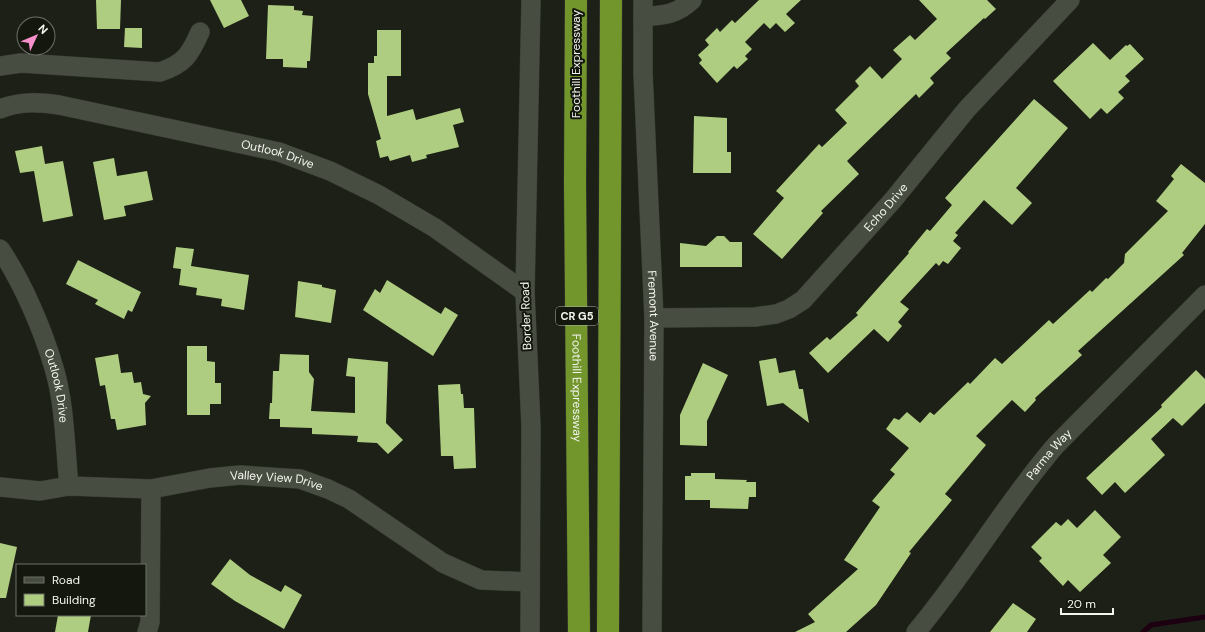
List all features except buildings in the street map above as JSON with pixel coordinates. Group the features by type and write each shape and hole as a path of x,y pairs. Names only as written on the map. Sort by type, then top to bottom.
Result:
{"highway":[{"name":"Foothill Expressway","path":"576,0 579,632"},
{"name":"CR G5","path":"608,632 611,0"}],"street":[{"name":"Border Road","path":"530,632 531,427 524,292 531,0"},
{"path":"643,8 670,15 683,9 692,0"},
{"name":"Echo Drive","path":"654,318 755,317 776,314 789,309 803,300 893,200 967,109 1070,0"},
{"name":"Fremont Avenue","path":"643,8 643,81 654,318 652,632"},
{"path":"0,66 21,63 160,72 176,67 192,51 200,32"},
{"name":"Outlook Drive","path":"0,109 9,105 26,102 59,105 279,152 330,171 379,195 435,228 524,292"},
{"name":"Outlook Drive","path":"0,248 13,268 40,330 54,368 62,410 69,486"},
{"name":"Parma Way","path":"916,632 936,609 1043,460 1205,295"},
{"name":"Valley View Drive","path":"0,487 40,491 69,486 151,489 210,478 240,475 300,479 350,499 443,563 481,580 530,582"},
{"path":"147,632 150,622 151,489"}],"waterway":[{"path":"1143,632 1151,625 1205,617"}]}
